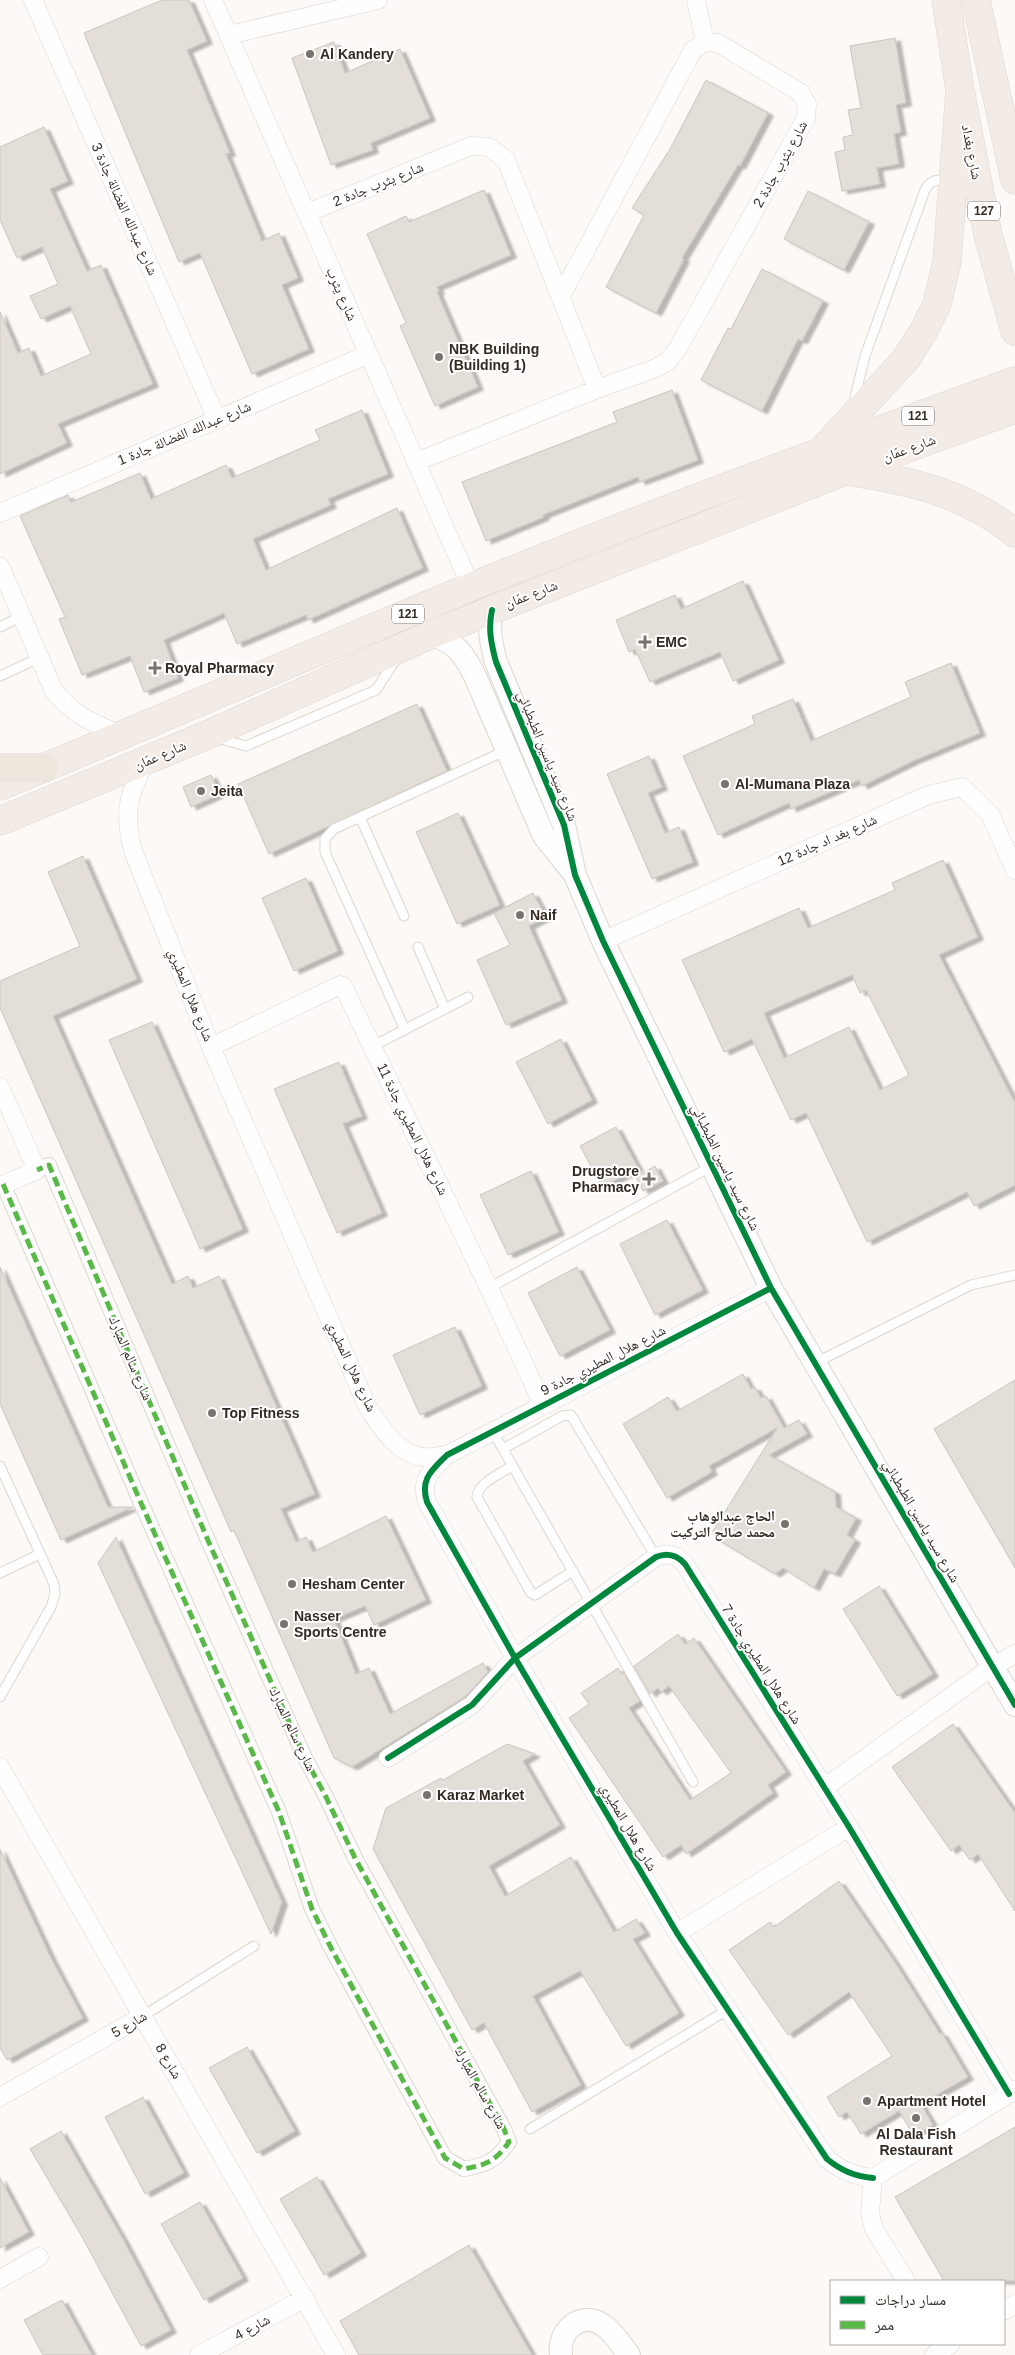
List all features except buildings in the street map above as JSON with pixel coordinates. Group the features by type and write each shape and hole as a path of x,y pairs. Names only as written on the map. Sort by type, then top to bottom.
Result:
{"highway":[{"path":"0,768 44,768"}],"main road":[{"name":"شارع بغداد","path":"946,0 960,90 988,235 1015,331"},
{"path":"976,0 1009,136 1015,180"},
{"path":"820,451 906,359 923,332 937,304 948,261 960,90"},
{"name":"شارع عمّان","path":"0,786 123,736 471,587 820,451 1015,381"},
{"name":"شارع عمّان","path":"0,821 207,736 432,634 845,471 1015,409"},
{"path":"845,471 903,480 952,495 977,507 1015,534"},
{"path":"0,842 44,803"}],"street":[{"name":"شارع عبدالله الفضالة جادة 3","path":"33,0 217,419"},
{"name":"شارع يثرب","path":"213,0 471,587"},
{"path":"229,35 378,0"},
{"path":"561,296 693,50 705,42 696,0"},
{"name":"شارع يثرب جادة 2","path":"416,462 597,389 656,368 668,361 678,348 806,118 807,104 801,93 718,42 705,42"},
{"name":"شارع يثرب جادة 2","path":"307,213 471,146 490,147 506,160 597,389"},
{"name":"شارع عبدالله الفضالة جادة 1","path":"0,512 369,354"},
{"path":"1,573 22,616 54,691 68,708 87,720 123,736"},
{"name":"شارع سيد ياسين الطبطبائي","path":"492,610 488,625 490,642 496,662 564,825 575,875 603,941 771,1288 1015,1705"},
{"name":"شارع سيد ياسين الطبطبائي","path":"432,634 449,641 462,652 544,836 575,875"},
{"name":"شارع هلال المطيري","path":"145,761 131,793 127,809 127,826 133,851 212,1046 368,1408 390,1440 404,1450 422,1457 446,1455"},
{"name":"شارع بغد اد جادة 12","path":"603,941 928,795 962,787 990,814 1015,870"},
{"name":"شارع هلال المطيري جادة 11","path":"212,1046 340,984 344,987 489,1288 542,1405"},
{"path":"0,1087 36,1170 1,1183"},
{"name":"شارع سالم المبارك","path":"1,1183 279,1812 303,1888 330,1946 446,2158 464,2169 486,2165 501,2154 509,2142 506,2135 355,1858 305,1758 210,1545 49,1165 36,1170"},
{"name":"شارع هلال المطيري جادة 9","path":"446,1455 771,1288"},
{"name":"شارع هلال المطيري","path":"446,1455 430,1472 424,1484 427,1502 515,1658 677,1933 827,2159 840,2170 855,2176 873,2178"},
{"name":"شارع هلال المطيري جادة 7","path":"656,1557 672,1555 682,1560 685,1564 1012,2092"},
{"path":"388,1758 472,1705 515,1658 656,1557"},
{"path":"824,1788 992,1667 1015,1654"},
{"name":"شارع 8","path":"0,1767 336,2355"},
{"path":"677,1933 849,1827"},
{"name":"شارع 5","path":"0,2097 143,2016"},
{"path":"905,2280 874,2229 870,2212 873,2178 1012,2092"},
{"path":"0,2279 38,2257"},
{"name":"شارع 4","path":"199,2355 305,2298"},
{"path":"561,2355 561,2342 565,2331 574,2323 586,2320 598,2322 605,2326 629,2355"}],"lane":[{"path":"850,420 862,364 925,190 934,180 953,181"},
{"path":"0,627 22,616"},
{"path":"0,676 39,658"},
{"path":"405,1030 323,845 328,833 507,750"},
{"path":"360,818 404,916"},
{"path":"418,947 445,1009"},
{"path":"374,1046 468,997"},
{"path":"489,1288 712,1166"},
{"path":"815,1363 971,1285 1015,1275"},
{"path":"503,1449 562,1416 571,1414 656,1557"},
{"path":"492,1430 693,1782"},
{"path":"0,1466 54,1584 55,1594 51,1607 0,1697"},
{"path":"512,1466 481,1486 477,1497 531,1594 535,1595 573,1571"},
{"path":"0,1573 40,1554"},
{"name":"شارع 5","path":"143,2016 254,1946"},
{"path":"530,2129 729,2009"}],"marked path":[{"path":"3,1184 141,1503 279,1812 312,1909 330,1946 445,2158 464,2169 484,2164 500,2154 509,2142 504,2129 355,1858 305,1758 210,1545 49,1165 37,1170"}],"cycle path":[{"path":"492,610 490,623 496,662 564,825 575,875 603,941 771,1288 1015,1705"},
{"path":"771,1288 447,1455 428,1476 425,1494 427,1502 515,1658 677,1933 827,2159 848,2172 873,2178"},
{"path":"388,1758 472,1705 515,1658 656,1557 668,1555 679,1558 685,1564 849,1827 1009,2094"}],"place":[{"name":"Al Kandery","path":"310,54"},
{"name":"NBK Building (Building 1)","path":"439,357"},
{"name":"EMC","path":"645,642"},
{"name":"Royal Pharmacy","path":"155,668"},
{"name":"Al-Mumana Plaza","path":"725,784"},
{"name":"Jeita","path":"201,791"},
{"name":"Naif","path":"520,915"},
{"name":"Drugstore Pharmacy","path":"649,1179"},
{"name":"Top Fitness","path":"212,1413"},
{"name":"الحاج عبدالوهاب محمد صالح التركيت","path":"785,1524"},
{"name":"Hesham Center","path":"292,1584"},
{"name":"Nasser Sports Centre","path":"284,1624"},
{"name":"Karaz Market","path":"427,1795"},
{"name":"Apartment Hotel","path":"867,2101"},
{"name":"Al Dala Fish Restaurant","path":"916,2118"}]}
